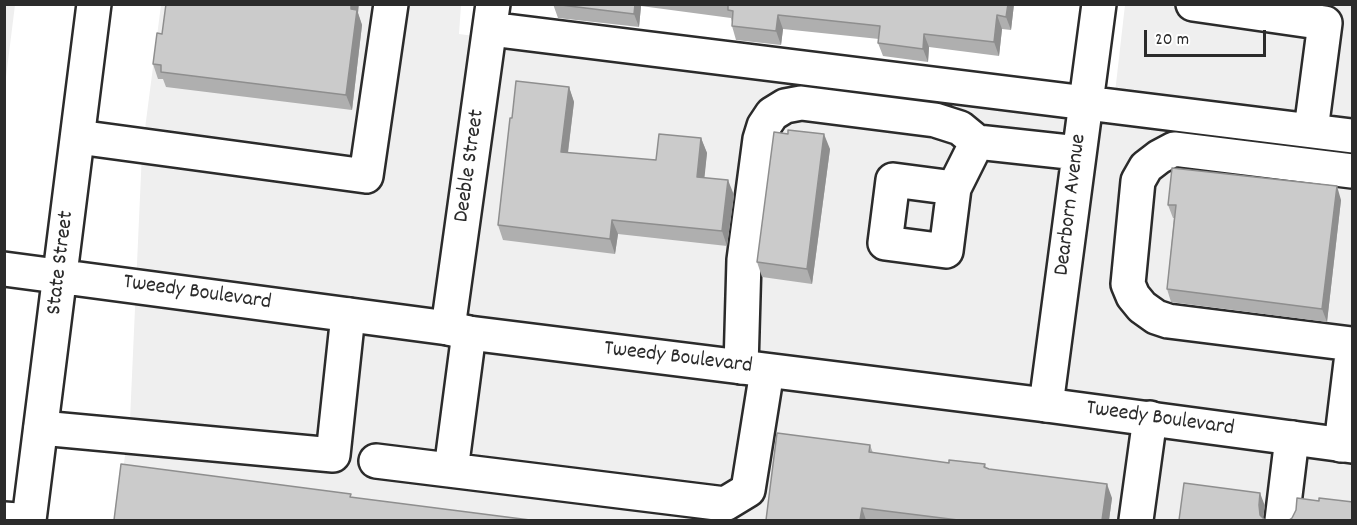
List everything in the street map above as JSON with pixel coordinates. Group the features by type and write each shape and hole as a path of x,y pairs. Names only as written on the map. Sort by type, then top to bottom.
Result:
{"main road":[{"name":"State Street","path":"28,520 94,4"},
{"path":"78,137 366,176 391,4"},
{"name":"Dearborn Avenue","path":"1047,405 1099,4"},
{"path":"1193,4 1325,23 1311,130"},
{"path":"491,17 1085,104 1353,136"},
{"name":"Deeble Street","path":"451,470 459,331 491,17"},
{"path":"376,461 725,504 748,490 754,369 746,249 760,139 764,126 772,114 785,106 801,103 935,120 960,128 977,142 1078,153"},
{"path":"954,188 977,142"},
{"path":"1353,171 1174,148 1146,167 1138,181 1128,284 1133,296 1142,307 1156,317 1168,321 1353,344"},
{"name":"Tweedy Boulevard","path":"4,269 459,331 1347,445"},
{"path":"41,428 333,455 348,315"},
{"path":"1347,445 1353,354"},
{"path":"1136,520 1150,418"},
{"path":"1282,520 1292,438"},
{"path":"4,519 18,520"}],"shaded area":[{"path":"4,5 15,5 5,85"},
{"path":"161,5 461,5 459,34 1112,119 1125,5 1352,5 1352,520 116,520 130,420 142,152"}],"building":[{"path":"166,4 351,4 351,9 357,10 346,95 161,72 161,65 153,64 157,33 162,34"},
{"path":"553,4 635,4 634,14"},
{"path":"722,4 1008,4 1006,17 997,15 994,42 924,34 923,49 878,43 880,26 778,15 776,31 732,26 733,11 728,10 728,5"},
{"path":"516,81 569,87 561,152 656,160 659,134 701,138 697,177 728,180 722,231 612,220 610,239 498,225"},
{"path":"788,130 824,134 807,269 757,262 774,132 788,134"},
{"path":"1172,168 1337,186 1322,309 1167,289 1176,205 1168,205"},
{"path":"777,433 870,445 869,452 949,463 949,460 985,464 984,467 989,469 1107,484 1102,520 958,520 862,508 860,520 766,520"},
{"path":"121,464 351,494 350,497 530,520 114,520"},
{"path":"1184,483 1260,493 1260,515 1265,520 1179,520"},
{"path":"1297,498 1353,502 1353,520 1289,520 1296,510"}]}
